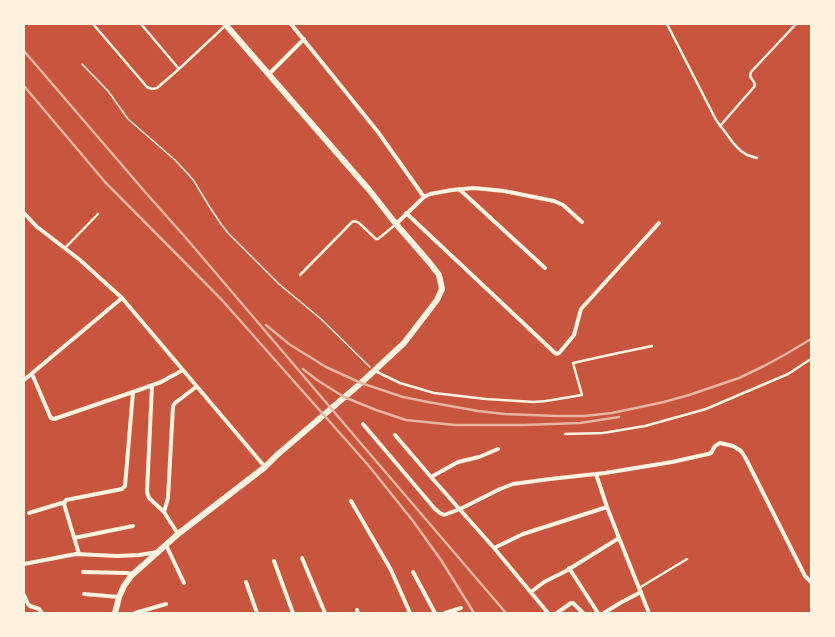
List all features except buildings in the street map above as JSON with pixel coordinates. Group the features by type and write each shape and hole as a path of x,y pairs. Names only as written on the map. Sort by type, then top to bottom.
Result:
{"street":[{"path":"115,613 118,598 124,586 133,574 178,534 265,467 361,383 404,343 437,300 442,289 439,276 429,262 226,24"},
{"path":"291,24 378,132 424,197"},
{"path":"269,74 304,39"},
{"path":"396,224 424,197 430,194 459,189 504,191 554,201 563,205 582,222"},
{"path":"459,189 544,268"},
{"path":"24,213 36,226 98,275 122,298 265,467"},
{"path":"406,213 557,354 574,335 581,309 659,223"},
{"path":"24,380 122,298"},
{"path":"32,374 50,416 54,419 161,382 183,370"},
{"path":"152,385 147,492 149,498 164,512 178,534"},
{"path":"164,512 168,498 173,406 174,403 196,387"},
{"path":"29,513 65,502 66,500 122,489 125,486 133,392"},
{"path":"363,424 440,513 444,515 513,484 596,474 672,462 711,453 715,446 722,444 734,446 738,448 745,457 805,576 811,582"},
{"path":"395,434 548,613"},
{"path":"431,477 458,462 479,457 498,449"},
{"path":"596,474 619,538 649,613"},
{"path":"351,501 391,570 410,613"},
{"path":"65,502 64,504 79,554"},
{"path":"494,548 529,532 607,506"},
{"path":"74,538 133,526"},
{"path":"531,592 544,582 619,538"},
{"path":"166,545 184,583"},
{"path":"24,564 79,554 117,556 158,552"},
{"path":"302,558 325,613"},
{"path":"274,561 293,613"},
{"path":"570,568 598,613"},
{"path":"83,572 133,574"},
{"path":"413,572 435,613"},
{"path":"246,582 257,613"},
{"path":"604,613 640,590"},
{"path":"84,594 118,598"},
{"path":"24,595 28,604 39,609 42,613"},
{"path":"557,613 571,603 573,603 583,613"},
{"path":"135,613 166,604"},
{"path":"445,613 461,608"}],"lane":[{"path":"93,24 147,87 152,89 157,88 179,69 226,24"},
{"path":"141,24 179,69"},
{"path":"667,24 711,112 720,126 741,151 757,158"},
{"path":"720,126 754,87 755,84 750,76 751,72 796,24"},
{"path":"65,249 98,214"},
{"path":"300,275 352,222 355,221 359,223 376,239 396,224"},
{"path":"374,370 381,375 400,383 434,393 486,399 534,402 582,395 573,364 652,346"},
{"path":"565,434 603,433 645,426 706,409 788,374 811,359"},
{"path":"640,590 687,560"}],"path":[{"path":"82,64 102,84 128,119 189,174 228,233 279,284 318,316 374,370"}],"railway":[{"path":"24,51 186,238 506,613"},
{"path":"24,86 105,182 221,299 369,466 413,521 441,560 474,613"},
{"path":"266,325 289,344 326,367 361,383 403,397 478,411 505,414 556,416 584,416 612,413 689,395 739,378 764,366 811,339"},
{"path":"303,369 344,397 406,420 455,425 523,425 580,423 619,417"}]}
